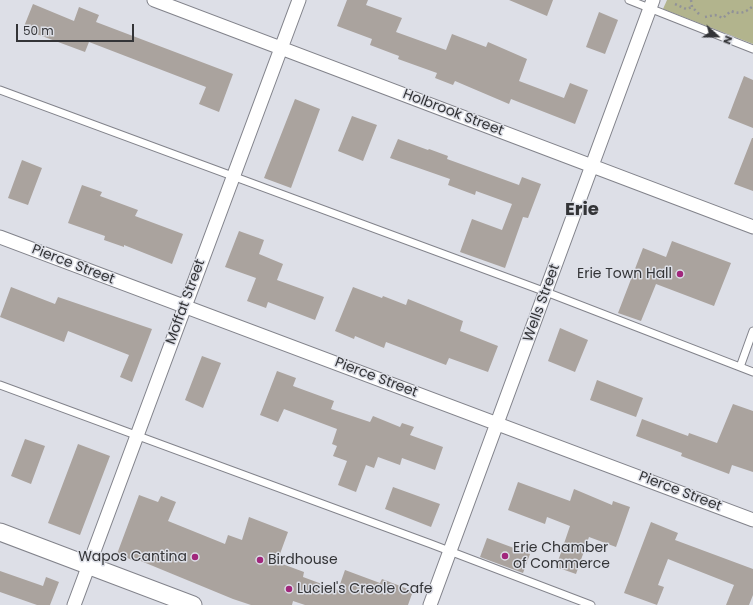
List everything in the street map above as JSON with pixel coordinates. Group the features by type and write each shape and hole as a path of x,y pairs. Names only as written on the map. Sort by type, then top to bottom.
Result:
{"street":[{"name":"Holbrook Street","path":"154,0 753,227"},
{"name":"Moffat Street","path":"74,605 299,0"},
{"name":"Wells Street","path":"430,605 652,4"},
{"name":"Pierce Street","path":"0,237 753,520"},
{"path":"0,532 193,605"}],"lane":[{"path":"630,0 652,4 753,49"},
{"path":"0,90 546,292 753,372"},
{"path":"740,367 753,331"},
{"path":"0,385 450,551 591,605"}],"path":[{"path":"691,0 692,7 703,17 715,15 723,18 732,11 737,14 746,12 753,6"},
{"path":"668,2 686,9 692,7"}],"green space":[{"path":"667,0 753,0 753,44 663,9"}],"building":[{"path":"347,0 368,0 366,5 402,18 396,32 446,50 452,34 486,47 488,42 527,59 519,81 564,98 570,83 588,90 575,124 511,99 509,104 455,81 453,85 435,78 437,73 398,59 399,56 370,45 372,39 337,26"},
{"path":"509,0 553,0 547,16"},
{"path":"33,4 74,21 79,7 99,15 96,22 233,74 219,112 199,104 206,87 89,42 85,52 23,29"},
{"path":"599,12 618,20 605,54 586,47"},
{"path":"744,76 753,80 753,128 728,118"},
{"path":"295,99 320,109 291,188 264,178"},
{"path":"352,116 377,125 363,161 338,151"},
{"path":"753,138 753,191 734,184"},
{"path":"398,139 448,156 447,159 519,185 522,177 541,184 528,218 523,217 505,268 460,252 472,219 502,230 512,204 476,191 475,195 448,185 450,179 390,158"},
{"path":"22,160 42,168 28,205 8,198"},
{"path":"82,185 102,192 100,196 138,210 135,216 183,234 172,264 124,245 124,247 104,240 105,236 68,223"},
{"path":"239,231 264,240 259,254 283,264 277,280 324,297 315,320 268,302 266,308 247,301 256,278 225,267"},
{"name":"Erie Town Hall","path":"672,241 731,263 714,306 656,284 641,321 618,313 643,248 666,257"},
{"path":"11,287 55,304 58,297 152,329 132,382 120,377 129,355 68,331 64,342 0,317"},
{"path":"353,287 406,305 408,299 463,321 460,331 498,346 488,372 449,358 446,365 386,342 384,348 355,336 354,339 335,331"},
{"path":"560,328 588,340 575,372 548,361"},
{"path":"202,356 221,363 203,408 185,400"},
{"path":"277,371 296,378 293,386 334,401 331,409 370,422 373,416 400,427 402,423 414,427 410,435 443,447 435,470 402,458 400,465 378,457 374,468 366,465 356,492 338,485 347,461 333,456 337,446 332,444 337,429 284,409 278,422 260,415"},
{"path":"597,380 643,398 636,417 590,400"},
{"path":"733,404 753,411 753,472 732,465 729,474 681,456 682,453 636,436 642,419 688,436 689,433 717,443"},
{"path":"25,439 45,446 31,484 11,476"},
{"path":"78,444 110,456 80,535 48,523"},
{"path":"518,482 570,501 574,489 612,505 613,501 630,507 616,547 589,537 576,574 556,567 570,526 547,517 545,524 508,510"},
{"path":"393,487 440,504 431,527 385,509"},
{"path":"139,495 158,502 161,496 176,502 168,521 225,544 228,535 242,540 249,517 288,532 277,562 304,572 303,577 338,590 345,570 380,583 382,579 413,591 408,605 305,605 293,601 292,605 251,605 136,559 135,561 117,554"},
{"path":"651,522 678,533 675,540 753,569 753,595 749,605 726,605 734,585 668,559 658,585 664,587 657,605 624,593"},
{"name":"Erie Chamber of Commerce","path":"487,538 530,554 523,573 480,557"},
{"path":"0,571 43,586 46,577 59,582 50,605 37,605 0,592"}],"place":[{"name":"Erie Town Hall","path":"680,274"},
{"name":"Erie Chamber of Commerce","path":"505,556"},
{"name":"Wapos Cantina","path":"195,557"},
{"name":"Birdhouse","path":"260,560"},
{"name":"Luciel's Creole Cafe","path":"289,589"}],"district":[{"name":"Erie","path":"582,210"}]}
